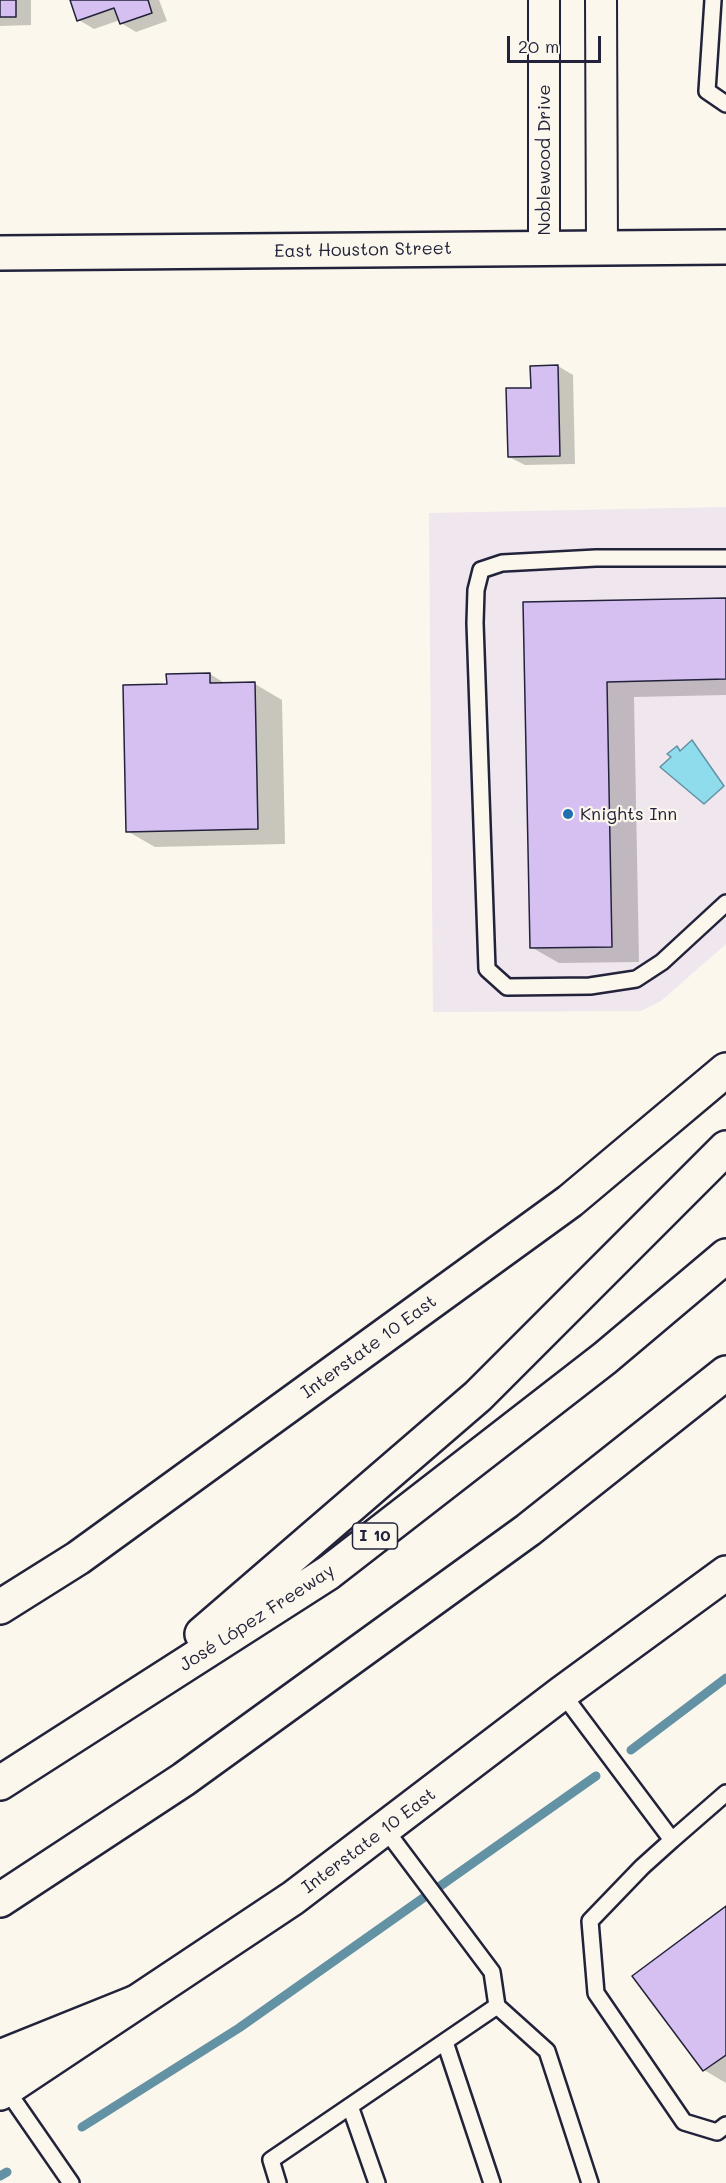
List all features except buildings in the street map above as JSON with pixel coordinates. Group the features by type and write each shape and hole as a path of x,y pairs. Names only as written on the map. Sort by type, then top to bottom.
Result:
{"main road":[{"name":"East Houston Street","path":"0,254 602,247 726,248"},
{"name":"Interstate 10 East","path":"0,1607 78,1558 570,1201 726,1070"},
{"path":"115,1709 478,1396 726,1148"},
{"name":"José López Freeway","path":"0,1783 328,1573 605,1358 726,1256"},
{"path":"0,1900 184,1779 471,1571 537,1523 726,1373"},
{"name":"Interstate 10 East","path":"3,2091 293,1898 726,1573"},
{"path":"0,2057 134,2002"}],"street":[{"name":"Noblewood Drive","path":"544,0 544,248"},
{"path":"602,0 602,247"}],"lane":[{"path":"713,0 707,91 726,104"},
{"path":"726,558 596,558 502,563 481,570 476,590 475,624 487,969 507,987 591,986 636,980 662,962 726,903"},
{"path":"562,1694 672,1840"},
{"path":"726,1793 642,1867 590,1921 596,1993 684,2122 717,2132 726,2126"},
{"path":"385,1829 492,1972 497,2006 547,2052 590,2183"},
{"path":"278,2183 271,2160 497,2006"},
{"path":"445,2042 492,2183"},
{"path":"3,2091 71,2183"},
{"path":"350,2106 377,2183"}],"shaded area":[{"path":"726,507 726,944 661,1001 641,1011 433,1012 429,513"}],"water":[{"path":"692,740 724,786 704,804 660,767 671,757 667,754 677,746 680,751"}],"waterway":[{"path":"631,1750 726,1678"},
{"path":"82,2127 239,2028 596,1776"},
{"path":"0,2176 7,2172"}],"place":[{"name":"Knights Inn","path":"568,814"}]}
